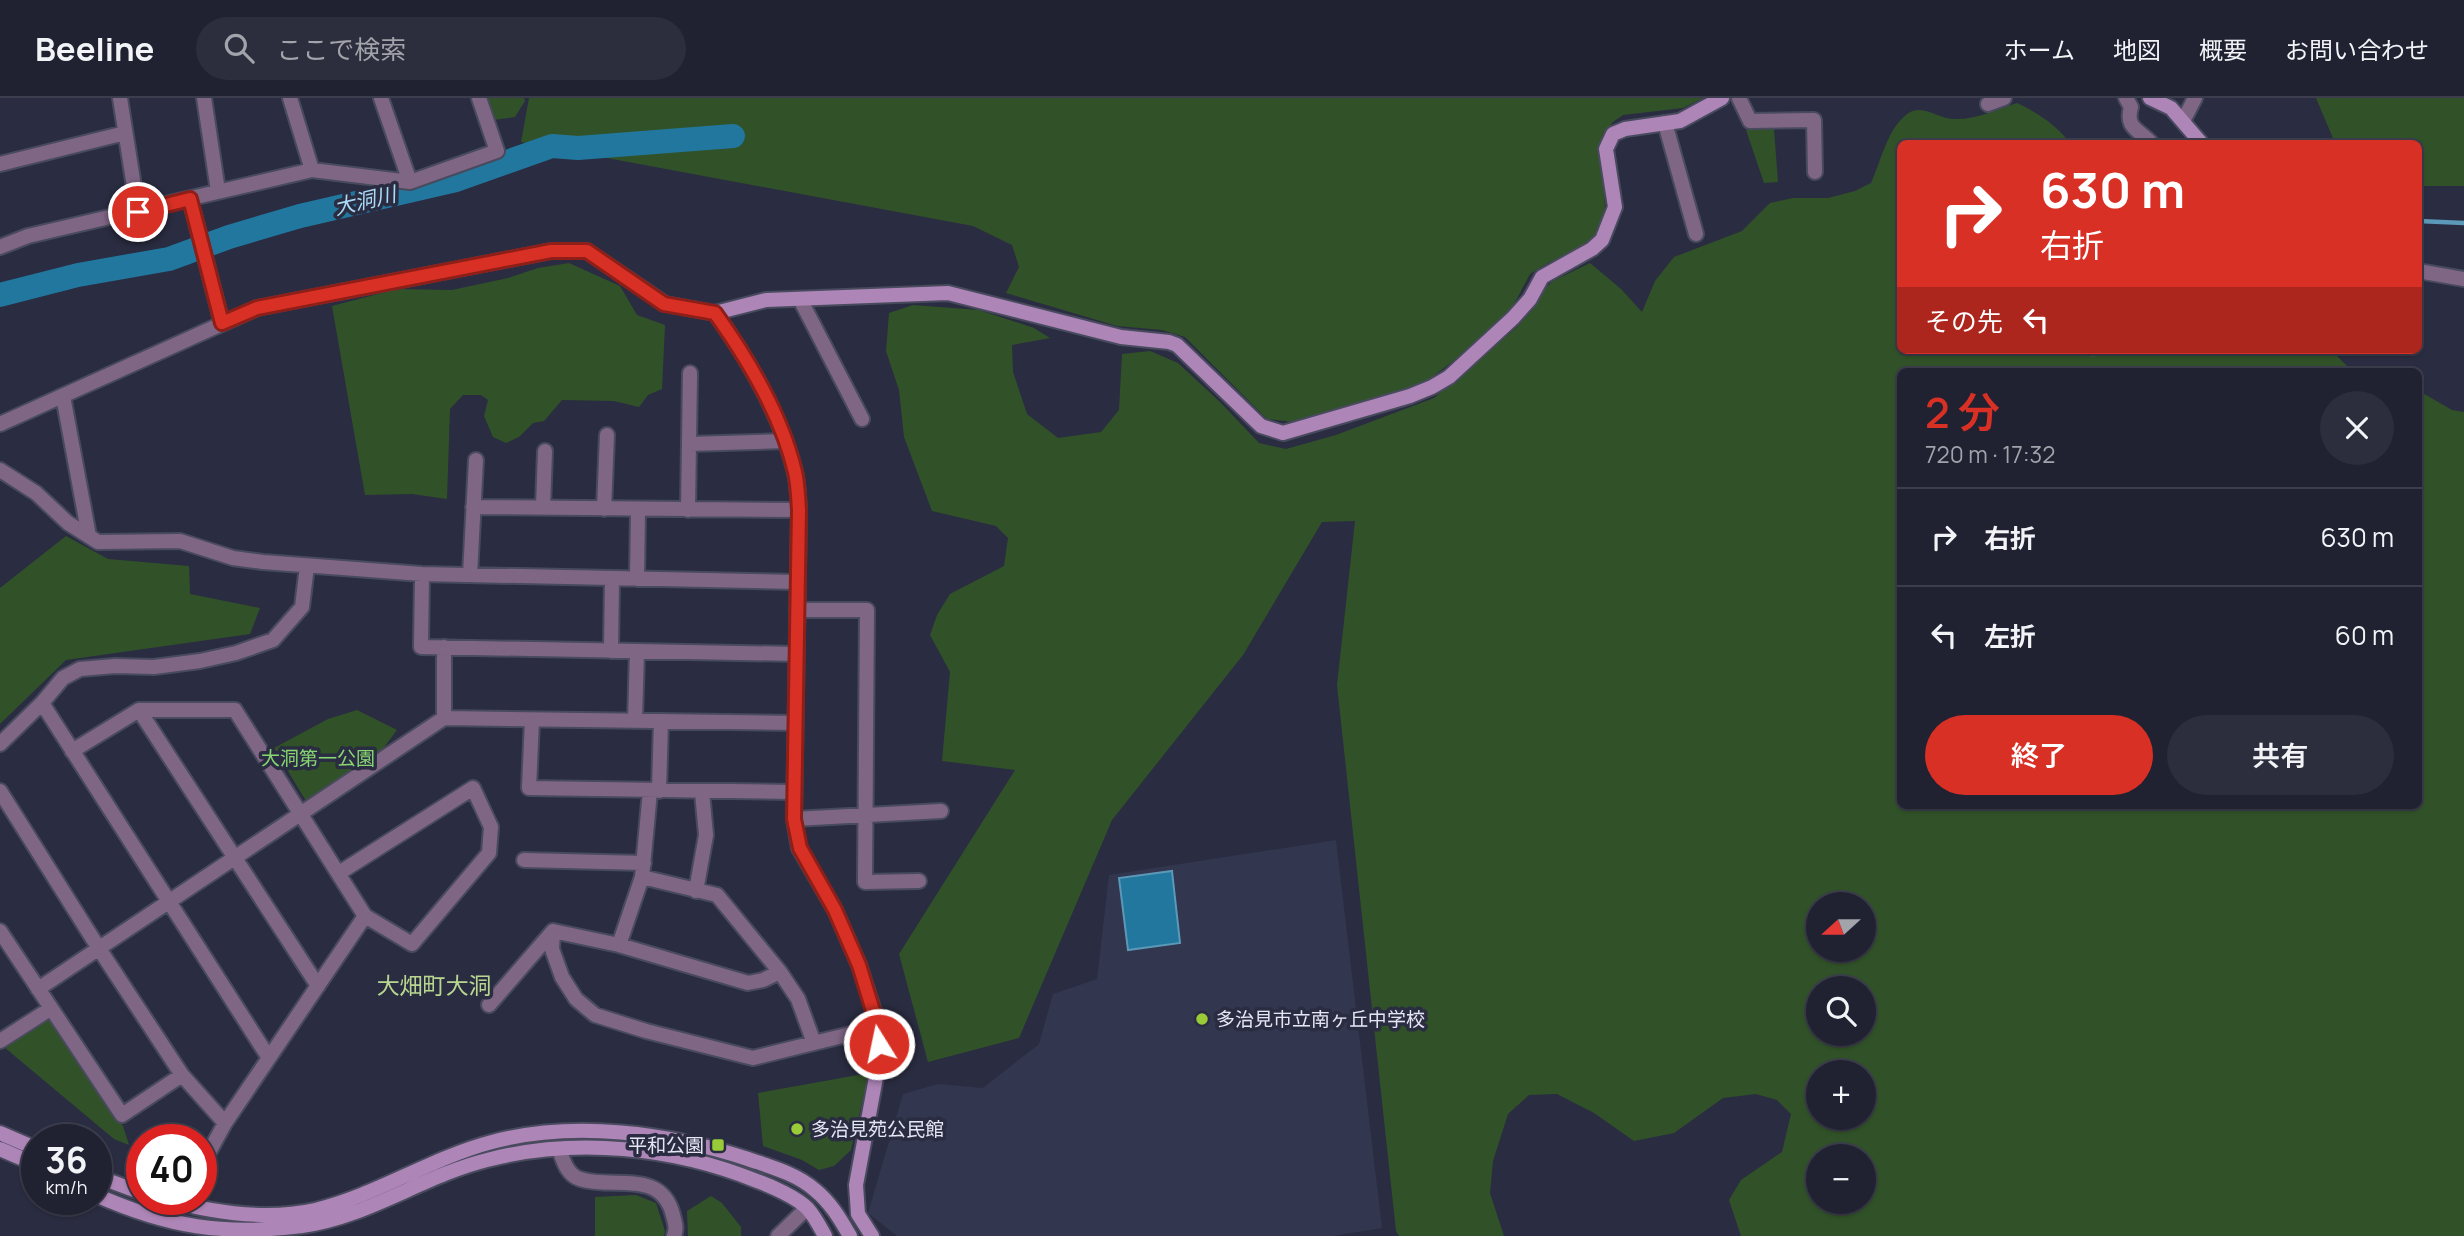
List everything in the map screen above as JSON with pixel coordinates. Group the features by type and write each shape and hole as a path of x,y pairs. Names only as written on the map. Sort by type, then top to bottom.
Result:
{"street":[{"path":"120,98 138,212"},
{"path":"204,98 218,191"},
{"path":"290,98 312,170"},
{"path":"381,98 410,182"},
{"path":"0,247 28,236 312,170 410,182 497,151 479,98"},
{"path":"0,424 257,308 551,251 587,251 664,304 715,313 766,300 948,293 1121,337 1169,342 1177,345 1261,426 1283,433 1410,396 1449,377 1513,318 1530,299 1542,277 1592,249 1601,240 1615,207 1606,149 1613,134 1625,129 1680,121 1722,98"},
{"path":"1739,98 1750,121 1814,120 1815,172"},
{"path":"1988,104 2004,98"},
{"path":"2126,98 2131,107 2128,117 2132,127 2147,140"},
{"path":"2150,98 2171,108 2199,140"},
{"path":"2183,121 2195,98"},
{"path":"1665,123 1696,234"},
{"path":"0,164 125,133"},
{"path":"190,199 222,323"},
{"path":"2422,272 2464,279"},
{"path":"800,299 862,419"},
{"path":"715,313 760,382 795,473 799,510 794,819 800,848 835,910 859,965 878,1027 879,1061 856,1185 858,1214 872,1236"},
{"path":"688,510 690,373"},
{"path":"63,396 89,536"},
{"path":"604,509 607,435"},
{"path":"689,444 784,441"},
{"path":"543,507 545,451"},
{"path":"470,575 476,460"},
{"path":"0,470 36,493 68,523 98,542 180,541 233,558 422,574 796,583"},
{"path":"473,507 799,510"},
{"path":"637,579 638,510"},
{"path":"0,744 63,678 80,669 154,667 200,661 236,653 273,640 302,607 307,566"},
{"path":"422,574 421,648 797,654"},
{"path":"611,651 612,579"},
{"path":"797,610 867,610 865,882 919,881"},
{"path":"444,648 444,718"},
{"path":"635,721 637,651"},
{"path":"41,703 269,1058"},
{"path":"72,751 139,710 235,710 365,916 412,944 489,853 491,827 473,788 340,873"},
{"path":"139,710 318,986"},
{"path":"38,989 444,718 795,723"},
{"path":"531,719 529,788 794,792"},
{"path":"619,946 643,870 655,791 661,721"},
{"path":"0,791 182,1075 225,1123"},
{"path":"696,891 706,835 702,792"},
{"path":"794,819 941,811"},
{"path":"524,860 643,870 696,891 718,895 780,972 798,999 814,1043"},
{"path":"217,1138 365,916"},
{"path":"0,931 122,1115 182,1075"},
{"path":"553,931 619,946 748,983 763,981 780,972"},
{"path":"553,931 552,949 562,977 576,999 595,1015 646,1031 753,1058 878,1027"},
{"path":"489,1005 553,931"},
{"path":"0,1041 50,1009"},
{"path":"217,1206 278,1215 314,1210 355,1198 452,1155 494,1141 567,1132 608,1131 694,1143 780,1170 814,1188 833,1207 850,1236"},
{"path":"0,1133 21,1142"},
{"path":"0,1149 21,1158"},
{"path":"559,1149 567,1169 578,1179 639,1184 657,1189 671,1206 676,1230 674,1236"},
{"path":"112,1202 179,1225 219,1231 270,1230 306,1226 348,1215 449,1171 487,1160 559,1149 626,1149 685,1158 732,1171 771,1186 807,1208 825,1236"},
{"path":"778,1236 807,1208"},
{"path":"179,1225 182,1215"}],"shaded area":[{"name":"多治見市立南ヶ丘中学校","path":"1336,840 1382,1228 1333,1236 897,1236 868,1213 903,1094 938,1084 983,1088 1039,1044 1053,994 1097,979 1109,875"}],"green space":[{"path":"483,98 524,98 525,101 515,117 493,120"},
{"path":"529,98 1703,98 1683,108 1623,115 1613,122 1602,136 1605,211 1604,221 1594,237 1577,251 1530,274 1512,308 1456,359 1428,380 1403,391 1294,422 1267,419 1185,337 1162,330 1117,326 1006,293 1019,267 1012,245 973,226 521,142"},
{"path":"2316,98 2464,98 2464,186 2422,186 2422,140 2334,140"},
{"path":"2017,103 2053,125 2067,140 1897,140 1897,354 2335,354 2349,368 1897,368 1897,809 2422,809 2422,393 2452,410 2464,412 2464,1236 1741,1236 1729,1200 1741,1180 1782,1152 1791,1114 1777,1100 1756,1094 1723,1098 1674,1133 1634,1141 1594,1113 1557,1094 1529,1095 1508,1114 1493,1161 1490,1193 1504,1236 1399,1236 1396,1231 1337,685 1355,521 1322,522 1243,655 1112,820 1019,1038 928,1062 899,954 1015,770 942,761 950,672 930,635 937,615 950,594 1004,566 1008,538 996,526 932,511 904,437 899,390 886,351 889,313 913,305 979,310 1034,328 1050,338 1012,345 1013,372 1027,414 1058,438 1101,432 1119,410 1122,354 1150,351 1178,363 1259,443 1286,449 1336,435 1434,398 1516,328 1532,310 1543,290 1553,281 1590,263 1621,289 1642,312 1655,281 1674,257 1742,231 1770,203 1793,198 1828,198 1855,191 1871,183 1894,129 1899,121 1912,111 1961,119"},
{"path":"1774,129 1778,182 1764,183 1746,130"},
{"path":"569,263 620,286 637,315 665,325 662,389 648,395 639,407 614,401 562,400 544,421 533,423 519,437 506,443 493,437 484,416 488,400 481,395 463,395 450,409 447,499 412,494 365,495 332,306 397,289 452,290"},
{"path":"66,536 108,559 189,566 190,594 260,608 250,634 66,660 0,724 0,588"},
{"name":"大洞第一公園","path":"357,710 397,730 382,750 306,801 274,748 328,719"},
{"path":"43,1020 54,1022 123,1126 126,1144 112,1137 112,1124 96,1124 4,1047"},
{"path":"869,1073 851,1150 834,1166 819,1170 802,1160 763,1146 758,1093"},
{"path":"636,1195 656,1203 665,1231 664,1236 595,1236 595,1197"},
{"path":"711,1196 722,1203 741,1227 741,1236 688,1236 687,1211"}],"water":[{"path":"1172,871 1180,943 1128,950 1119,878"}],"waterway":[{"name":"大洞川","path":"0,295 78,275 169,259 229,237 300,216 456,180 552,146 578,148 733,136"},
{"path":"2422,221 2464,223"}],"place":[{"name":"多治見市立南ヶ丘中学校","path":"1202,1019"},
{"name":"多治見苑公民館","path":"797,1129"},
{"name":"平和公園","path":"718,1145"}],"district":[{"name":"大畑町大洞","path":"434,986"}],"route":[{"path":"138,212 190,199 222,323 257,308 551,251 587,251 664,304 715,313 760,382 795,473 799,510 794,819 800,848 835,910 859,965 878,1027 879,1044"}]}
